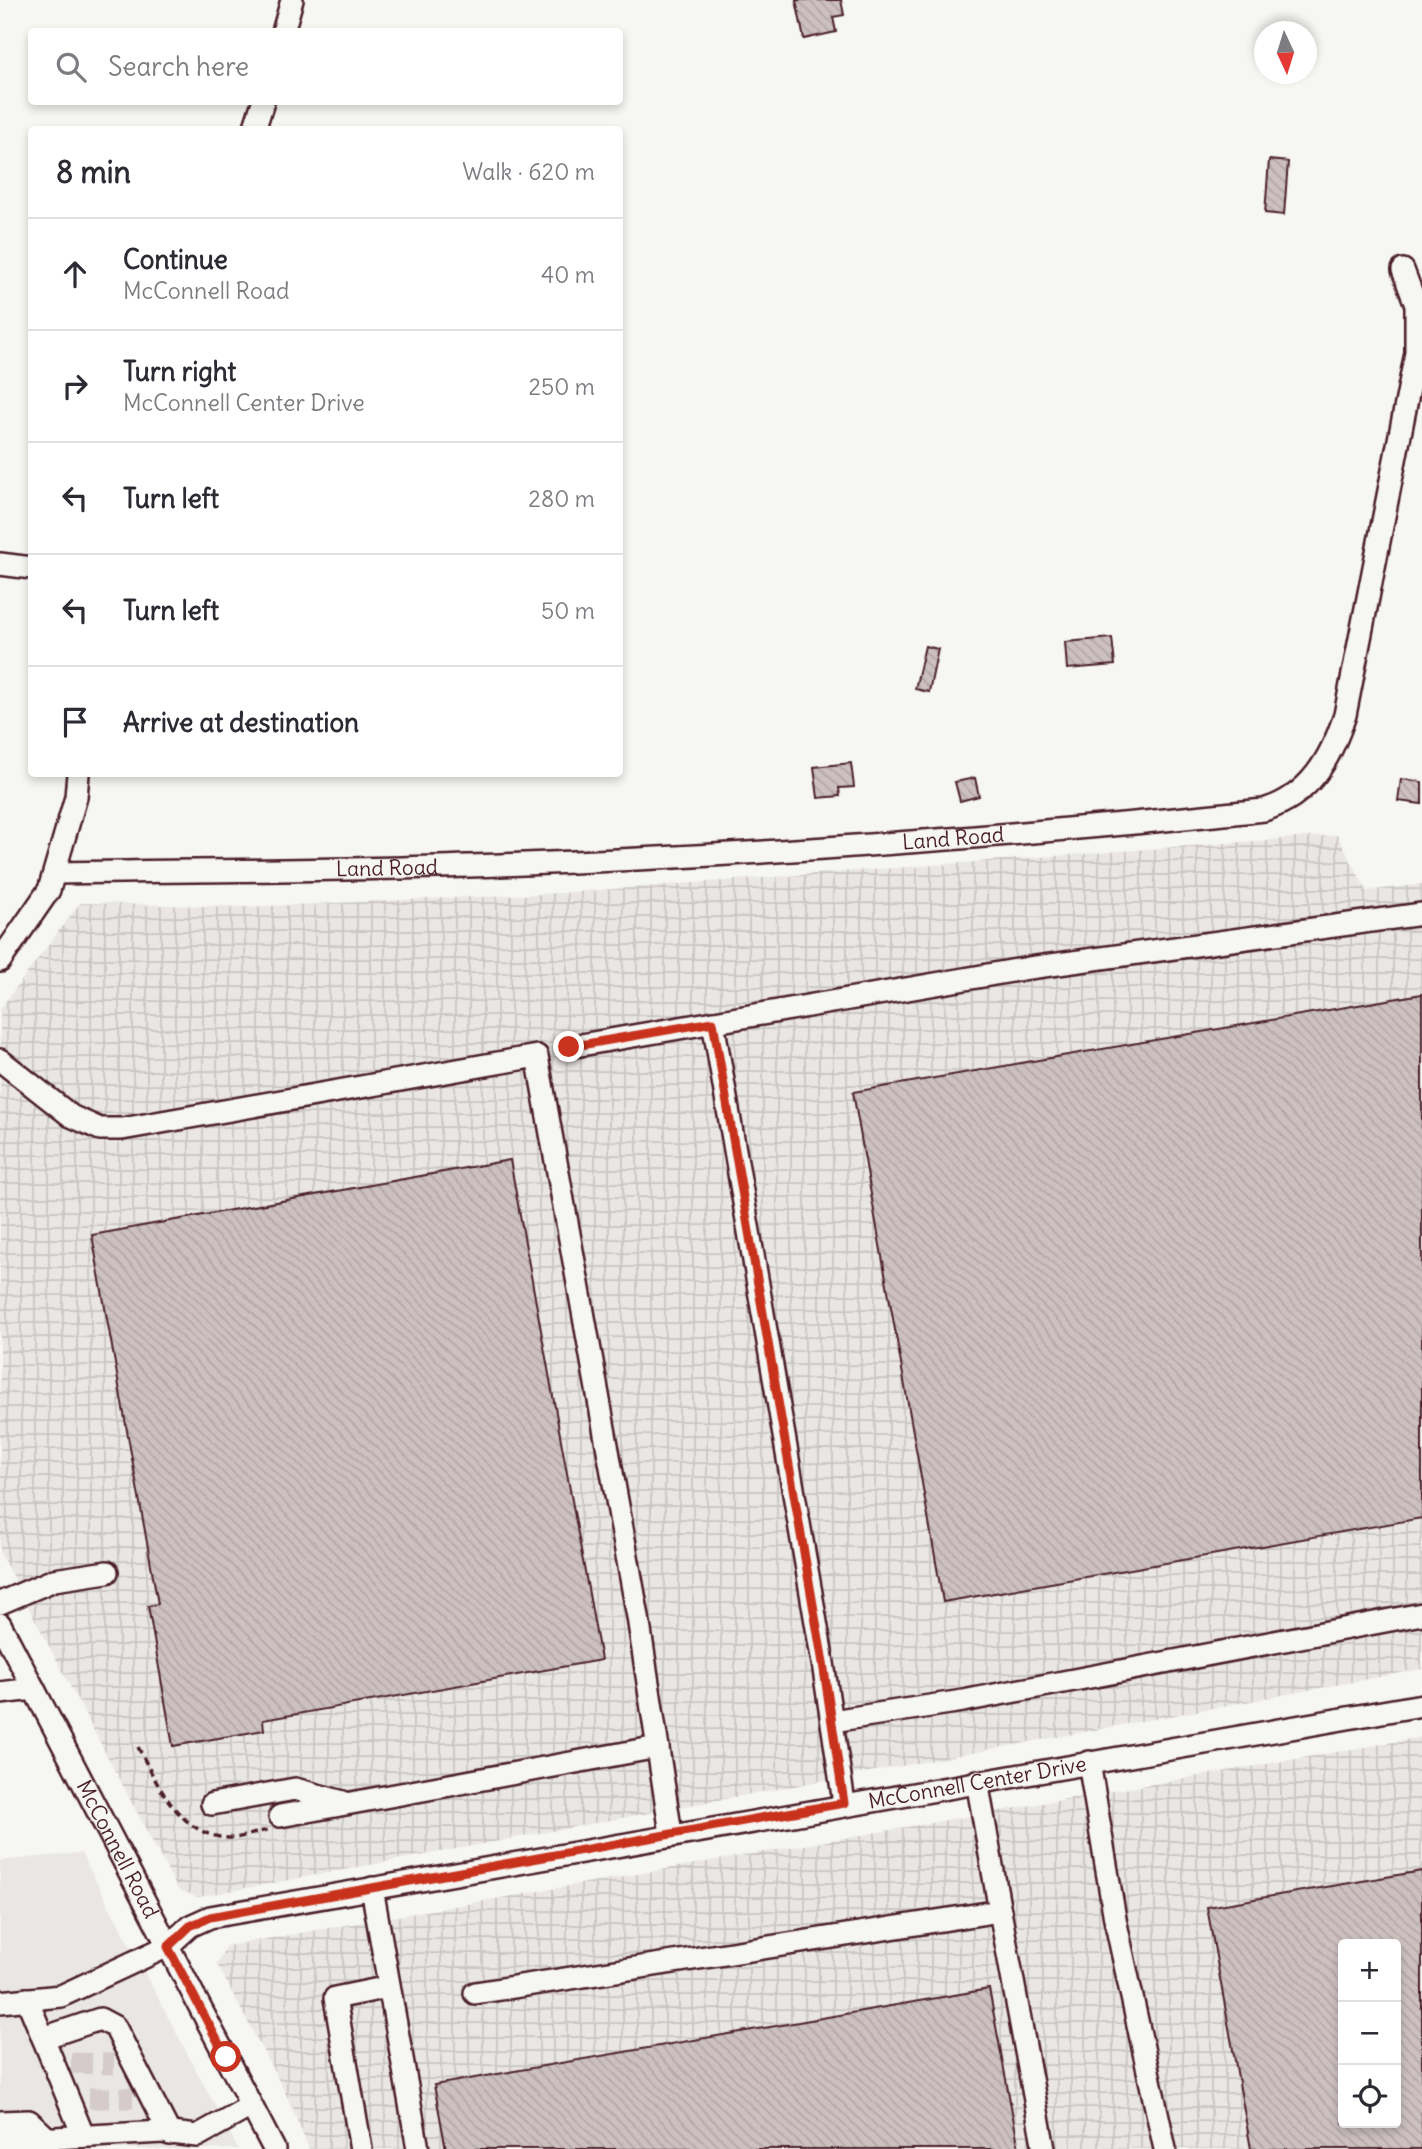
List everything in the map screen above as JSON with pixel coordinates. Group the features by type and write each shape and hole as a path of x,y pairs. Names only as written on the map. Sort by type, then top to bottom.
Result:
{"street":[{"path":"284,28 292,0"},
{"path":"255,126 262,105"},
{"name":"Land Road","path":"56,873 469,866 846,847 1086,829 1264,810 1281,805 1301,792 1324,765 1345,715 1416,353 1416,305 1403,271"},
{"path":"0,564 28,568"},
{"path":"0,961 49,890 76,797 78,777"},
{"path":"569,1047 1029,968 1422,914"},
{"path":"713,1022 844,1803"},
{"path":"0,1060 71,1116 100,1129 122,1129 537,1056 638,1617 671,1834"},
{"path":"0,1603 54,1580 107,1572"},
{"path":"832,1721 976,1698 1422,1615"},
{"name":"McConnell Road","path":"0,1624 274,2149"},
{"path":"0,1693 34,1689"},
{"name":"McConnell Center Drive","path":"1,2003 61,1996 168,1947 190,1926 210,1917 844,1803 1422,1705"},
{"path":"280,1816 658,1747"},
{"path":"1089,1762 1115,1919 1165,2149"},
{"path":"977,1781 1044,2149"},
{"path":"212,1804 295,1789 348,1804"},
{"path":"372,1888 418,2149"},
{"path":"475,1993 1000,1911"},
{"path":"361,2149 335,1998 389,1987"},
{"path":"27,1999 43,2039 62,2062 67,2098 83,2135"},
{"path":"43,2039 100,2019 115,2027 124,2064 142,2098 170,2134"},
{"path":"67,2098 89,2098"},
{"path":"0,2141 83,2135 197,2136 251,2106"},
{"path":"0,2122 29,2121 47,2138"}],"shaded area":[{"path":"1337,835 1367,891 1422,884 1422,1669 198,1897 178,1890 0,1553 0,1009 80,903 247,907 561,893"},
{"path":"1422,1737 1422,2149 309,2149 287,2096 217,1964 226,1946"},
{"path":"81,1853 238,2149 0,2149 0,1861"}],"building":[{"path":"796,0 841,0 844,15 833,17 836,32 804,39"},
{"path":"1269,160 1288,162 1284,215 1265,213"},
{"path":"1112,638 1115,665 1067,669 1065,642"},
{"path":"925,646 938,649 929,692 915,689"},
{"path":"851,763 854,787 839,788 840,796 818,798 814,767"},
{"path":"975,778 979,796 960,801 955,782"},
{"path":"1401,779 1422,782 1422,804 1398,801"},
{"path":"1422,994 1422,1518 943,1602 853,1092"},
{"path":"510,1160 601,1660 263,1720 264,1730 173,1746 148,1606 158,1604 92,1235"},
{"path":"1422,1871 1422,2149 1251,2149 1207,1907"},
{"path":"989,1989 1019,2149 446,2149 434,2085"}],"tunnel":[{"path":"71,2063 114,2064"},
{"path":"89,2098 133,2098"}],"route":[{"path":"226,2057 168,1947 190,1926 210,1917 844,1803 823,1663 713,1022 569,1047"}]}
